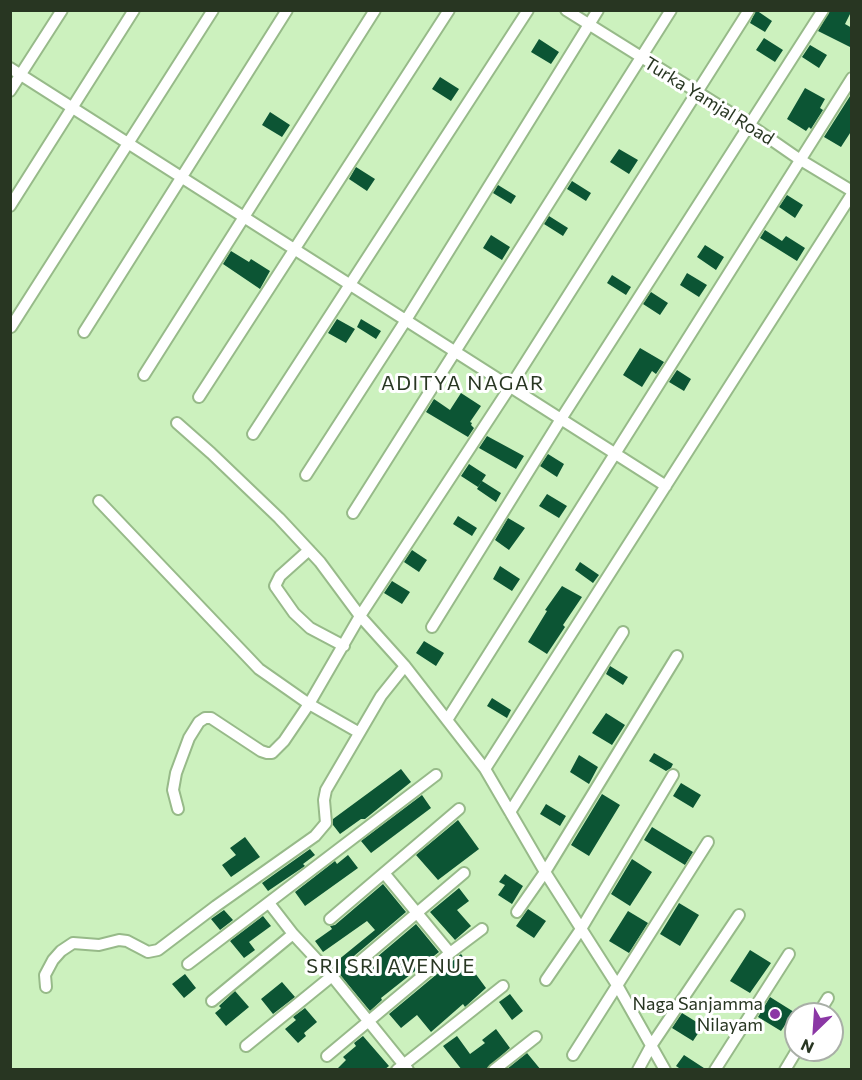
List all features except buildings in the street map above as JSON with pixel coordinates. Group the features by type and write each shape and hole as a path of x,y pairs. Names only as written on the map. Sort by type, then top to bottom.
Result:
{"street":[{"path":"10,92 62,10"},
{"path":"10,207 134,10"},
{"path":"11,327 213,10"},
{"path":"84,332 287,10"},
{"path":"144,375 375,10"},
{"path":"200,397 449,10"},
{"path":"253,434 528,10"},
{"name":"Turka Yamjal Road","path":"566,10 750,125 852,193"},
{"path":"306,475 406,320 598,10"},
{"path":"353,513 671,10"},
{"path":"178,809 173,790 176,773 189,738 199,722 205,718 211,718 261,751 272,753 284,741 309,704 360,616 510,387 749,10"},
{"path":"432,627 561,419 823,10"},
{"path":"10,68 666,486"},
{"path":"447,720 852,78"},
{"path":"485,769 852,193"},
{"path":"177,423 279,518 309,550 360,616 405,666 485,769 545,872 617,985 665,1070"},
{"path":"99,501 259,669 309,704 358,732"},
{"path":"309,550 280,576 275,586 294,613 310,628 344,646"},
{"path":"510,812 623,632"},
{"path":"517,912 545,872 677,657"},
{"path":"46,987 45,975 53,960 72,943 99,945 120,940 127,941 148,952 158,950 315,836 326,822 324,800 326,790 358,732 387,688 405,666"},
{"path":"188,964 436,775"},
{"path":"546,980 581,928 673,775"},
{"path":"330,919 459,809"},
{"path":"573,1055 708,842"},
{"path":"384,873 450,953"},
{"path":"359,962 464,873"},
{"path":"268,903 332,976 403,1067 503,986"},
{"path":"638,1070 651,1046 738,915"},
{"path":"327,1056 482,929"},
{"path":"212,1001 293,933"},
{"path":"715,1070 789,954"},
{"path":"246,1047 332,976"},
{"path":"826,1002 828,998"},
{"path":"494,1070 536,1037"}],"place":[{"name":"Naga Sanjamma Nilayam","path":"775,1014"}],"district":[{"name":"ADITYA NAGAR","path":"463,383"},
{"name":"SRI SRI AVENUE","path":"391,966"}]}
